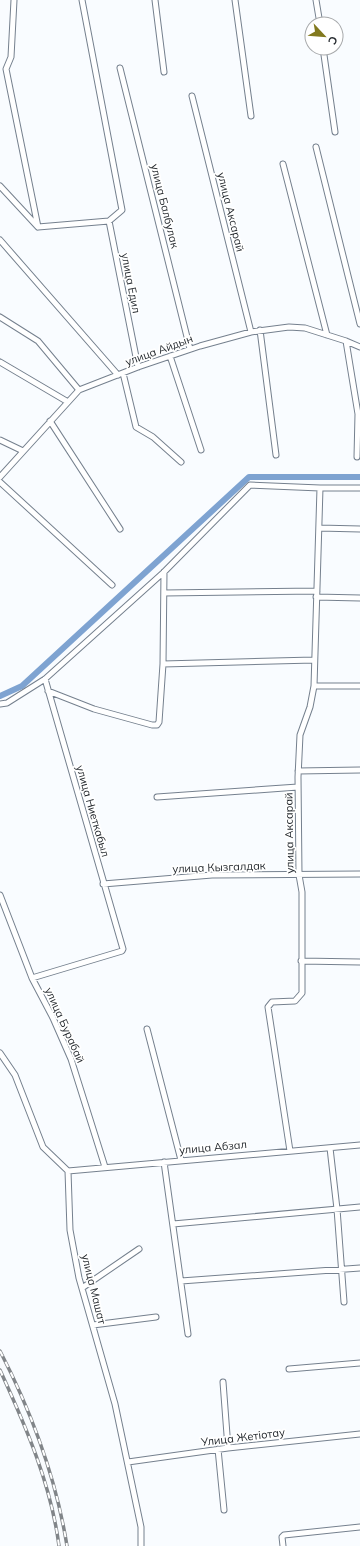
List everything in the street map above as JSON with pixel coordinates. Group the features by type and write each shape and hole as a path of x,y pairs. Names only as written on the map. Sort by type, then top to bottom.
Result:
{"street":[{"path":"14,0 11,57 6,69 38,227"},
{"path":"38,227 109,220 122,210 82,0"},
{"path":"155,0 164,72"},
{"path":"235,0 251,116"},
{"path":"316,0 319,16"},
{"path":"324,56 335,132"},
{"name":"улица Балбулак","path":"120,68 190,349"},
{"name":"улица Аксарай","path":"192,96 251,332"},
{"path":"316,147 360,324"},
{"path":"283,164 327,335"},
{"path":"0,186 38,227"},
{"name":"улица Едил","path":"109,220 138,367"},
{"path":"0,240 118,375"},
{"path":"0,318 38,341 79,390"},
{"name":"улица Айдын","path":"0,476 79,390 138,367 190,349 251,332 289,327 304,328 360,347"},
{"path":"260,330 276,455"},
{"path":"346,341 359,414 357,457"},
{"path":"170,356 201,450"},
{"path":"0,362 68,402"},
{"path":"123,373 136,427 154,437 181,462"},
{"path":"50,421 120,529"},
{"path":"0,440 23,451"},
{"path":"0,482 112,585"},
{"path":"0,704 7,703 45,679 164,572 250,485 360,488"},
{"name":"улица Аксарай","path":"290,1151 268,1007 272,1002 295,1001 302,993 302,892 299,875 298,771 300,734 310,706 314,686 320,488"},
{"path":"319,528 360,529"},
{"path":"48,691 94,710 157,725 159,722 164,664 164,572"},
{"path":"164,592 316,591"},
{"path":"316,597 360,598"},
{"path":"164,664 314,660"},
{"name":"улица Ниеткабыл","path":"32,978 122,951 123,949 45,679"},
{"path":"314,686 360,686"},
{"path":"298,771 360,770"},
{"path":"157,797 298,786"},
{"name":"улица Кызгалдак","path":"103,884 212,875 360,874"},
{"name":"улица Бурабай","path":"0,895 32,978 53,1018 71,1060 105,1167"},
{"path":"301,961 360,962"},
{"path":"147,1029 181,1160"},
{"path":"0,1053 14,1074 43,1147 68,1171"},
{"name":"улица Абзал","path":"68,1171 360,1145"},
{"path":"330,1148 344,1302"},
{"path":"164,1162 188,1334"},
{"name":"улица Машат","path":"68,1171 70,1230 82,1288 116,1404 141,1527 141,1546"},
{"path":"173,1224 360,1207"},
{"path":"82,1288 139,1249"},
{"path":"181,1281 341,1268 360,1268"},
{"path":"93,1325 156,1317"},
{"path":"289,1369 360,1363"},
{"path":"223,1382 228,1448"},
{"name":"Улица Жетіотау","path":"128,1462 218,1449 360,1434"},
{"path":"218,1449 224,1510"},
{"path":"283,1546 282,1537 284,1535 360,1527"}],"waterway":[{"path":"0,696 22,686 249,477 360,477"}],"railway":[{"path":"0,1351 12,1374 41,1446 56,1496 67,1546"},
{"path":"0,1370 28,1434 44,1478 59,1546"}]}
